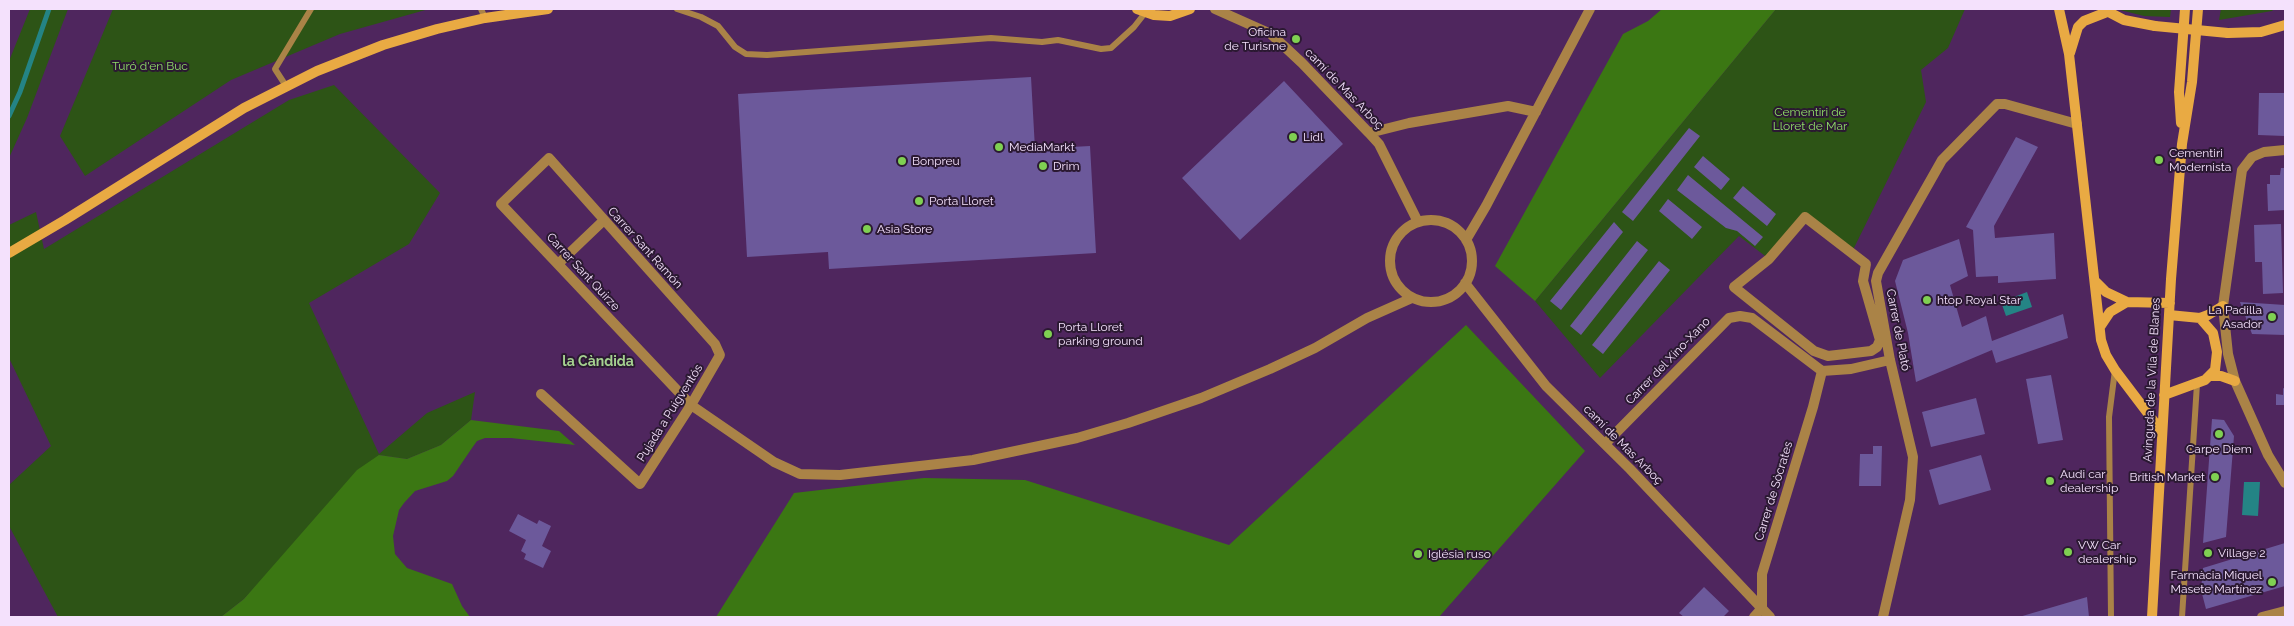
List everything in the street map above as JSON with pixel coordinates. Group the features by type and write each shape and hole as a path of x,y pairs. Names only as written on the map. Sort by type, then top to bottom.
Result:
{"main road":[{"path":"9,253 244,108 316,70 382,45 483,13 548,9"},
{"path":"1141,11 1170,16 1190,9"},
{"path":"2059,9 2069,54 2100,327 2106,355 2115,370 2162,432"},
{"name":"Avinguda de la Vila de Blanes","path":"2182,144 2179,92 2185,9"},
{"name":"Avinguda de la Vila de Blanes","path":"2152,617 2169,315 2182,144 2192,82 2198,9"},
{"path":"2069,54 2078,27 2084,21 2105,11 2124,20 2155,26 2228,33 2261,32 2285,25"},
{"path":"2096,282 2106,292 2127,302 2170,303"},
{"path":"2100,327 2110,312 2127,302"},
{"path":"2169,315 2200,318 2223,306"},
{"path":"2200,318 2213,333 2217,352 2217,362 2210,376"},
{"path":"2164,395 2197,384 2210,376 2221,376 2235,382"}],"street":[{"name":"camí de Mas Arboç","path":"1215,9 1271,34 1302,63 1380,144 1418,222"},
{"path":"1466,240 1486,206 1590,9"},
{"name":"Carrer de Plató","path":"1883,617 1910,500 1913,458 1890,360 1876,281 1942,160 1998,104 2005,104 2077,124"},
{"path":"1369,133 1410,123 1508,106 1536,112"},
{"path":"2285,150 2264,152 2252,157 2242,170 2239,179 2223,306 2228,354 2235,382 2268,455 2285,483"},
{"name":"Carrer Sant Ramón","path":"548,158 715,344 720,355"},
{"name":"Carrer Sant Quirze","path":"548,158 501,204 691,405 774,462 800,474 840,475 973,460 1077,438 1201,398 1306,352 1367,318 1412,298"},
{"path":"1805,217 1866,264 1863,281 1880,340 1877,347 1871,351 1828,356 1814,351 1734,287 1769,259 1805,217"},
{"path":"1428,220 1445,223 1459,231 1466,240 1472,262 1465,283 1447,299 1423,302 1412,298 1401,289 1393,278 1390,265 1391,251 1396,239 1406,229 1418,222 1428,220"},
{"path":"558,264 603,221"},
{"name":"camí de Mas Arboç","path":"1465,283 1546,386 1605,444 1770,617"},
{"name":"Carrer del Xino-Xano","path":"1605,444 1729,318 1740,316 1752,318 1822,371"},
{"name":"Pujada a Puigventós","path":"541,394 640,484 691,405 720,355"},
{"path":"1822,371 1851,369 1890,360"},
{"name":"Carrer de Sòcrates","path":"1762,608 1762,574 1822,371"},
{"path":"1754,617 1762,608"},
{"path":"2262,617 2285,611"}],"lane":[{"path":"286,86 275,69 311,9"},
{"path":"677,9 718,26 735,47 746,54 767,55 991,38 1042,42 1058,40 1101,49 1111,48 1134,27 1141,11"},
{"path":"2111,617 2109,416 2115,370"},
{"path":"2182,617 2197,384"}],"green space":[{"path":"30,9 68,9 27,118 9,158 9,61"},
{"name":"Turó d'en Buc","path":"113,9 429,9 340,34 231,80 85,176 60,136"},
{"path":"1662,9 1776,9 1535,301 1495,266 1623,34 1648,21"},
{"name":"Cementiri de Lloret de Mar","path":"1776,9 1965,9 1948,48 1921,70 1926,102 1852,252 1805,217 1769,259 1739,236 1600,378 1535,301"},
{"path":"2116,9 2171,9 2170,17 2144,16"},
{"path":"2221,9 2274,9 2272,11 2219,20"},
{"path":"334,85 440,193 409,244 309,303 379,454 427,413 475,392 471,420 441,445 407,459 379,455 244,599 221,617 58,617 9,526 9,485 51,446 9,358 9,225 36,212 44,249 289,100"},
{"path":"1466,325 1585,451 1439,617 716,617 794,493 924,478 1025,480 1229,545"},
{"path":"471,420 559,431 575,445 511,438 485,438 477,441 453,476 447,481 415,491 399,510 393,536 395,554 407,568 452,584 462,606 470,617 221,617 244,599 357,470 379,455 407,459 441,445"}],"shaded area":[{"path":"2027,292 2032,307 2006,316 2001,302"},
{"path":"2244,482 2260,482 2258,516 2242,515"}],"building":[{"name":"Porta Lloret","path":"1031,77 1035,149 1090,146 1096,253 829,269 828,252 747,257 738,94"},
{"path":"1284,81 1343,144 1240,240 1182,178"},
{"path":"2259,93 2285,93 2285,136 2258,135"},
{"path":"1689,128 1700,136 1633,221 1622,212"},
{"path":"2016,137 2038,147 1994,226 1995,238 2054,233 2056,279 1998,283 1998,276 1976,277 1973,230 1966,227"},
{"path":"1703,156 1730,179 1721,190 1694,167"},
{"path":"2281,168 2285,168 2285,210 2268,211 2267,184 2270,184 2270,175 2280,175"},
{"path":"1688,175 1763,237 1755,246 1737,231 1726,228 1677,190"},
{"path":"1743,186 1776,214 1767,226 1733,198"},
{"path":"1668,199 1702,227 1692,239 1659,211"},
{"path":"1614,222 1623,232 1561,310 1550,301"},
{"path":"2281,224 2283,293 2263,294 2262,262 2255,262 2254,225"},
{"name":"htop Royal Star","path":"1959,239 1968,276 1950,285 1962,327 1986,316 1992,341 2063,314 2068,338 1996,363 1992,350 1916,382 1908,333 1895,281 1903,260"},
{"path":"1637,241 1648,250 1581,335 1570,326"},
{"path":"1659,261 1670,270 1603,354 1592,345"},
{"path":"2240,302 2285,305 2285,335 2252,334"},
{"path":"2051,375 2063,440 2038,444 2026,379"},
{"path":"2283,388 2285,389 2285,405 2276,405 2276,394 2283,395"},
{"path":"1976,398 1985,434 1931,447 1922,412"},
{"path":"2212,419 2224,420 2234,436 2226,537 2203,543"},
{"path":"1873,446 1882,446 1881,486 1859,486 1860,454 1873,454"},
{"path":"1981,455 1991,490 1939,505 1929,470"},
{"path":"518,514 537,524 539,520 551,526 542,546 551,551 543,568 524,559 526,554 521,551 526,540 509,531"},
{"path":"2285,543 2285,586 2206,609 2201,590 2203,568"},
{"path":"1704,587 1729,611 1723,617 1684,617 1679,613"},
{"path":"2087,597 2089,617 2019,617"}],"waterway":[{"path":"9,116 20,92 49,9"}],"place":[{"name":"Oficina de Turisme","path":"1296,39"},
{"name":"Lidl","path":"1293,137"},
{"name":"MediaMarkt","path":"999,147"},
{"name":"Cementiri Modernista","path":"2159,160"},
{"name":"Bonpreu","path":"902,161"},
{"name":"Drim","path":"1043,166"},
{"name":"Porta Lloret","path":"919,201"},
{"name":"Asia Store","path":"867,229"},
{"name":"htop Royal Star","path":"1927,300"},
{"name":"La Padilla Asador","path":"2272,317"},
{"name":"Porta Lloret parking ground","path":"1048,334"},
{"name":"Carpe Diem","path":"2219,434"},
{"name":"British Market","path":"2215,477"},
{"name":"Audi car dealership","path":"2050,481"},
{"name":"VW Car dealership","path":"2068,552"},
{"name":"Village 2","path":"2208,553"},
{"name":"Iglésia ruso","path":"1418,554"},
{"name":"Farmàcia Miquel Masete Martínez","path":"2272,582"}],"district":[{"name":"la Càndida","path":"598,362"}]}
